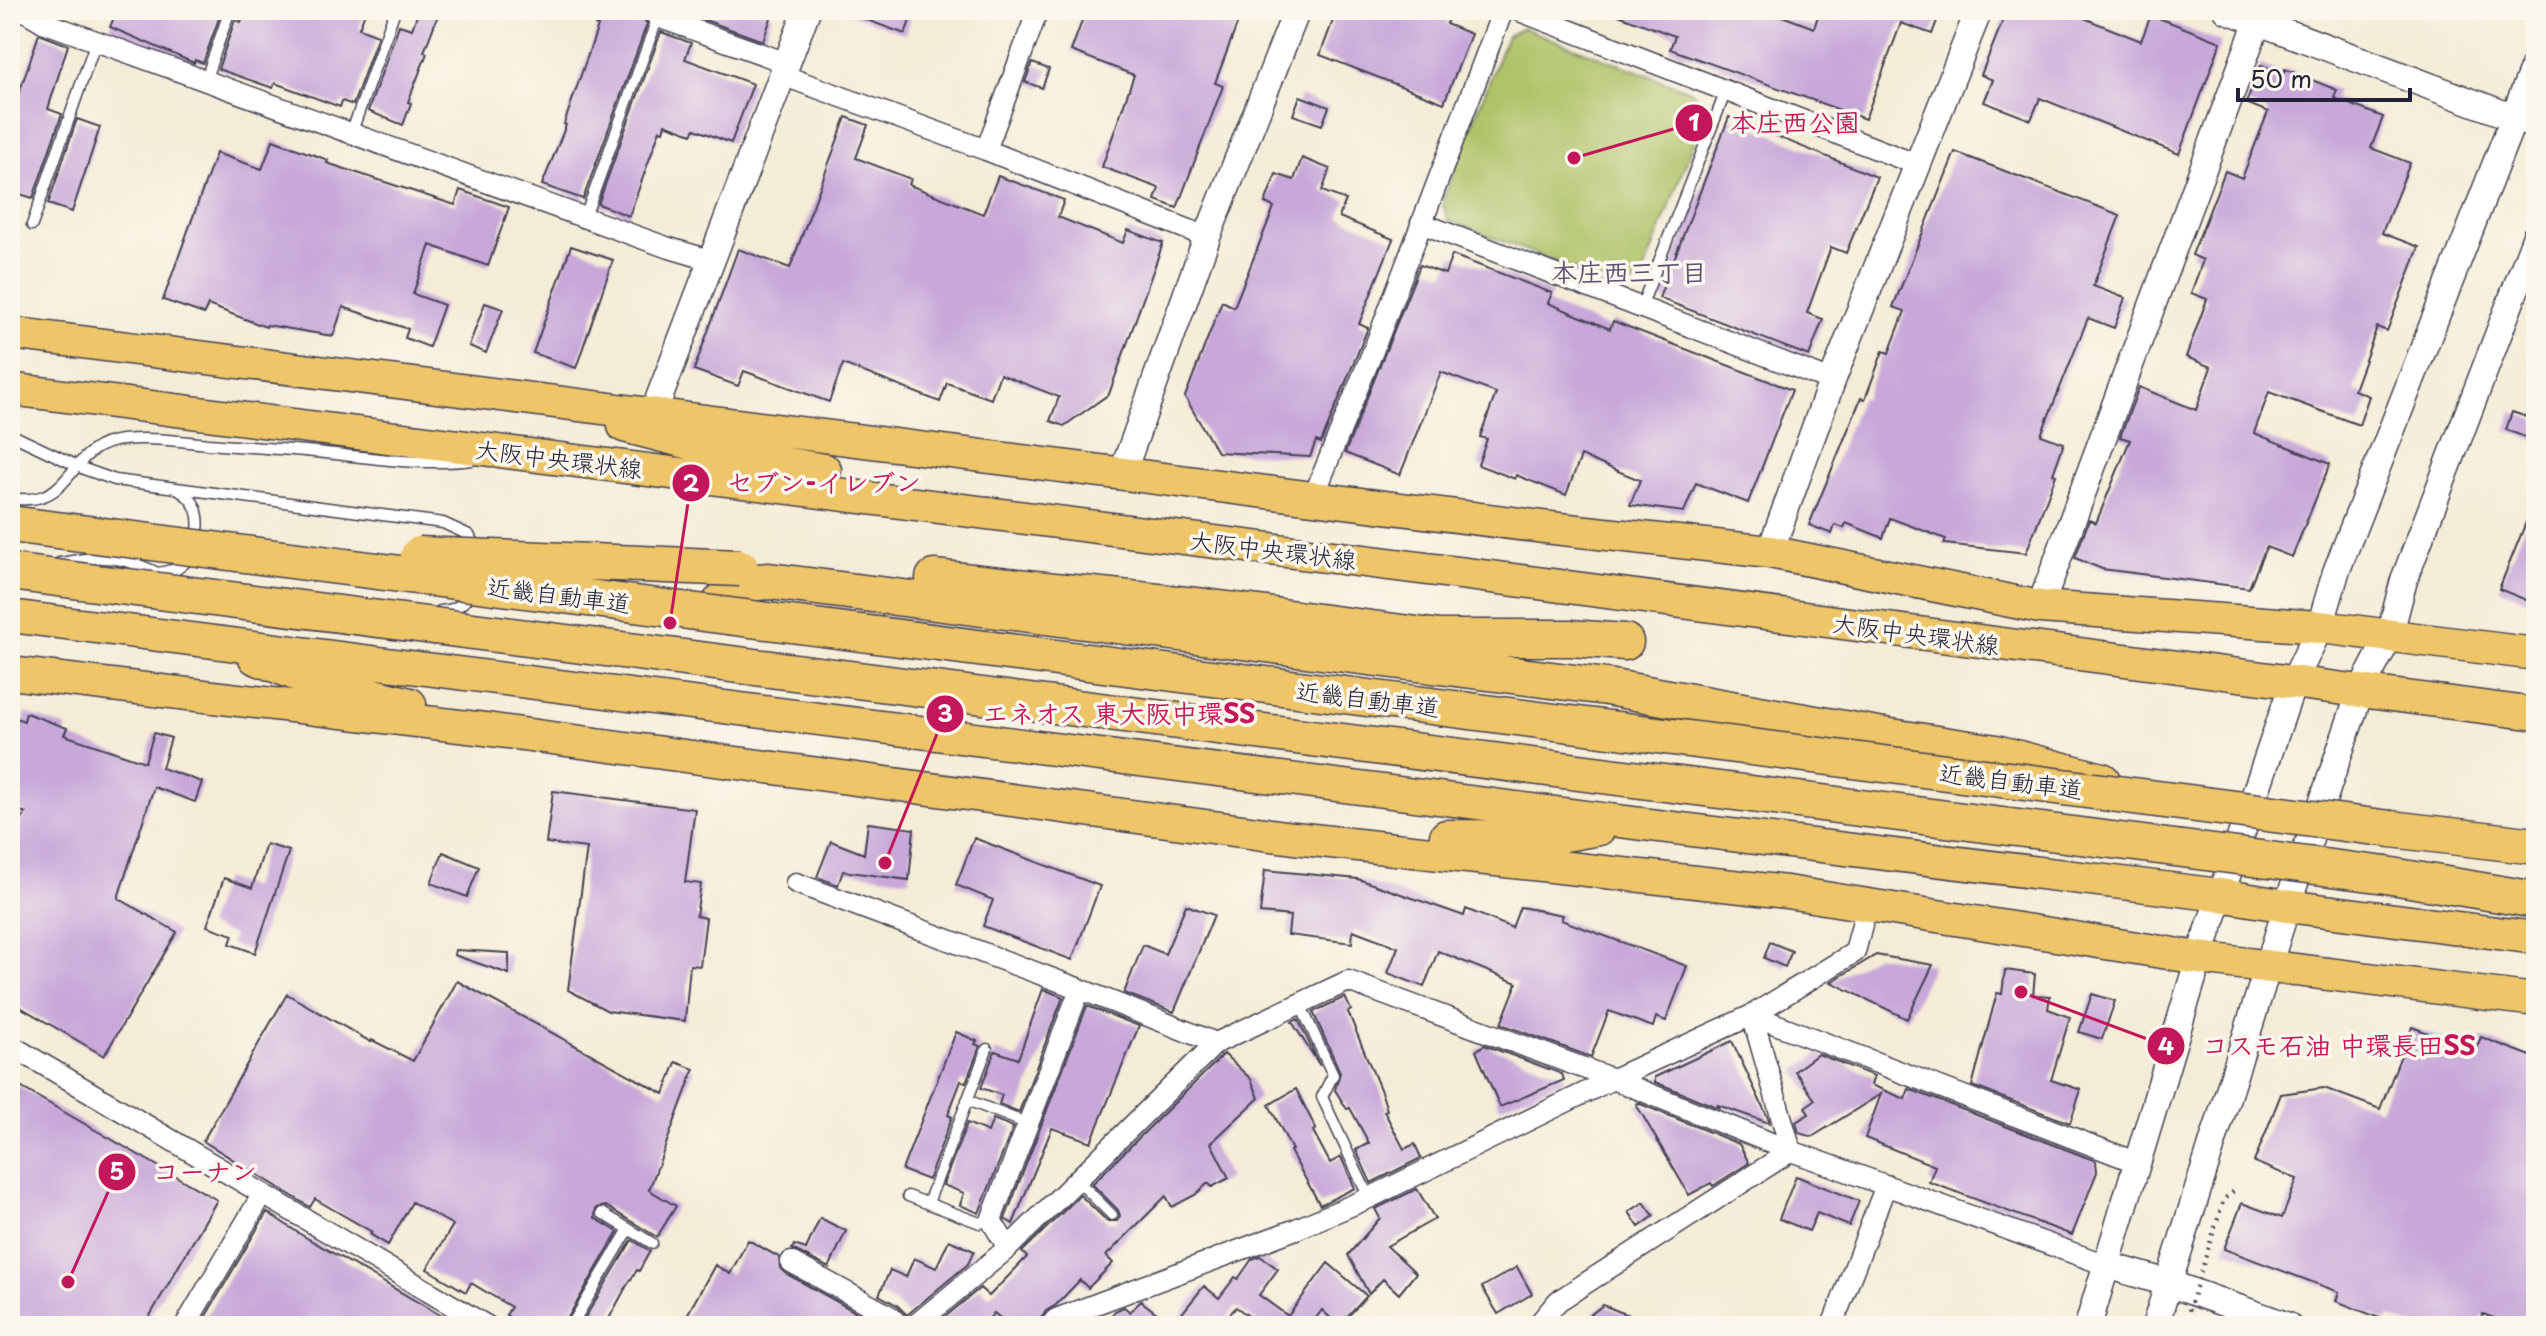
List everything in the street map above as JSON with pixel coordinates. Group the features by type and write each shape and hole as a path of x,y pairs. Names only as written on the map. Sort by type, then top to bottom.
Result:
{"highway":[{"name":"近畿自動車道","path":"10,524 2536,846"},
{"path":"118,538 511,560 931,577 1440,638 1570,638 1625,642"},
{"name":"近畿自動車道","path":"10,572 2536,893"},
{"path":"713,613 729,595 760,581 1677,697 1878,735 1996,753 2165,800"},
{"path":"2386,875 2536,900"}],"main road":[{"path":"10,333 1313,498 1770,552 2040,607 2320,627 2389,637 2523,649"},
{"path":"10,355 209,372 291,368"},
{"name":"大阪中央環状線","path":"10,389 1033,518 2536,714"},
{"path":"525,398 740,456 960,489 1033,518"},
{"path":"10,616 2220,895 2536,938"},
{"path":"216,641 300,676 400,701 485,729"},
{"path":"10,673 485,729 1294,838 1787,892 2199,958 2536,1000"},
{"path":"1294,838 1554,837 1634,823"}],"street":[{"path":"23,10 43,22 205,81 710,260"},
{"path":"653,414 807,10"},
{"path":"986,150 1038,10"},
{"path":"1122,474 1207,237 1297,10"},
{"path":"1313,498 1375,346 1503,10"},
{"path":"1517,10 1918,165"},
{"path":"1770,552 1832,381 1979,10"},
{"path":"2227,10 2259,16 2525,122"},
{"path":"655,14 784,69 1207,237"},
{"path":"2040,607 2259,16"},
{"path":"2088,1326 2199,958 2293,683 2320,627 2336,572 2525,122 2536,61"},
{"path":"1421,223 1832,381"},
{"path":"2155,1326 2287,906 2360,692 2389,637 2404,580 2536,236"},
{"path":"796,883 1216,1043"},
{"path":"1050,1326 1056,1319 1296,1229 1369,1198 1752,1015 1855,952 1867,905"},
{"path":"914,1326 1008,1248 1216,1043 1348,981 1613,1079 1791,1151 2106,1265 2168,1283 2288,1326"},
{"path":"1008,1248 991,1220 1080,989"},
{"path":"1752,1015 1791,1151"},
{"path":"1752,1015 2138,1163"},
{"path":"10,1045 487,1326"},
{"path":"1537,1326 1558,1301 1791,1151"},
{"path":"1832,1326 1886,1185"},
{"path":"185,1326 262,1195"},
{"path":"791,1262 890,1316 900,1326"}],"lane":[{"path":"205,81 230,10"},
{"path":"351,134 395,10"},
{"path":"585,217 655,14"},
{"path":"32,225 96,41"},
{"path":"1641,307 1726,91"},
{"path":"10,434 115,480 443,523 469,535 478,563"},
{"path":"10,498 38,500 50,494 86,454 100,446 123,440 169,441 426,463 452,463 517,453"},
{"path":"158,573 177,569 190,559 198,536 199,517 193,502 184,492 170,488"},
{"path":"10,561 47,564 113,558 140,565 179,582 195,583"},
{"path":"425,612 453,610 465,603 473,591 477,575"},
{"path":"1300,1004 1333,1075 1322,1097 1369,1198"},
{"path":"928,1203 987,1049"},
{"path":"967,1100 1028,1124"},
{"path":"1077,1180 1112,1215"},
{"path":"908,1196 980,1223 991,1220"},
{"path":"602,1213 652,1243"},
{"path":"571,1326 629,1229"}],"path":[{"path":"2184,1326 2224,1199 2234,1191"}],"green space":[{"path":"1523,28 1693,92 1705,113 1641,279 1623,288 1448,220 1442,202 1507,36"}],"building":[{"path":"117,10 198,10 219,18 203,63 195,60 194,63 110,27"},
{"path":"246,10 366,10 359,28 378,35 353,105 342,101 340,107 275,83 273,88 218,69 235,20 241,22"},
{"path":"419,10 440,10 403,125 368,111 399,25 412,29"},
{"path":"600,10 638,10 647,24 583,199 542,185 566,125 598,26 595,25"},
{"path":"677,10 759,10 772,15 763,41"},
{"path":"845,10 914,10 905,34"},
{"path":"1086,10 1206,10 1238,22 1215,83 1223,86 1177,208 1155,200 1159,188 1102,167 1134,75 1071,51"},
{"path":"1337,10 1452,10 1446,24 1471,34 1444,103 1320,55"},
{"path":"1611,10 1766,10 1814,28 1820,10 1941,10 1932,34 1901,23 1865,119 1670,49 1675,36"},
{"path":"2007,10 2064,10 2141,41 2151,15 2221,42 2179,154 2040,98 2031,120 1984,102 1993,80 1981,75"},
{"path":"661,32 691,43 685,59 753,84 731,143 695,129 692,134 665,124 663,131 660,130 629,216 598,204"},
{"path":"39,34 68,45 48,109 62,114 33,198 10,191 10,120"},
{"path":"1032,63 1049,69 1042,88 1025,82"},
{"path":"2261,65 2283,74 2285,69 2337,90 2334,98 2383,117 2371,148 2410,163 2382,233 2419,247 2387,331 2377,327 2354,390 2369,396 2359,425 2269,392 2254,433 2330,464 2292,557 2266,547 2249,588 2102,569 2075,558 2089,520 2096,523 2130,440 2120,437 2139,387 2196,410 2211,367 2186,357 2207,299 2191,293 2203,260 2192,255 2225,171 2242,178 2268,112 2246,103"},
{"path":"1300,96 1329,107 1322,125 1293,115"},
{"path":"846,117 868,125 856,158 911,179 909,185 983,214 998,176 1064,200 1058,217 1123,243 1128,230 1163,243 1109,394 1064,426 1050,421 1059,397 1000,374 991,399 947,383 940,402 843,364 829,402 744,371 738,386 694,370 738,249 790,268"},
{"path":"1729,117 1877,177 1846,253 1831,247 1807,313 1823,319 1809,356 1659,298"},
{"path":"77,119 100,127 72,212 48,204"},
{"path":"273,140 328,160 327,163 455,205 460,190 509,207 488,266 430,245 413,294 444,305 429,347 405,338 408,329 343,307 333,336 266,327 208,305 204,314 163,300 216,153 262,169"},
{"path":"1955,152 2120,215 2093,286 2125,298 2114,328 2088,318 2041,435 2064,443 2053,474 2056,475 2026,553 1944,544 1946,539 1890,518 1883,538 1846,523 1844,528 1835,525 1832,534 1809,525 1861,398 1865,399 1883,351 1889,353 1905,311 1893,307"},
{"path":"1302,158 1330,169 1322,191 1346,200 1339,217 1393,239 1359,324 1368,328 1321,443 1316,441 1310,457 1217,452 1185,397 1222,301 1234,307 1274,207 1265,203 1276,174 1294,180"},
{"path":"571,246 613,260 576,368 533,353"},
{"path":"1452,255 1552,293 1548,303 1610,329 1613,321 1792,390 1748,503 1696,483 1684,512 1630,505 1640,480 1581,456 1566,495 1516,475 1515,479 1478,465 1487,439 1480,437 1496,393 1441,372 1400,475 1345,453 1420,265 1445,274"},
{"path":"485,303 503,309 486,353 469,346"},
{"path":"2512,412 2536,420 2536,441 2506,430"},
{"path":"2536,500 2536,604 2499,589"},
{"path":"26,713 67,728 64,735 145,762 154,733 171,738 162,768 202,782 195,802 154,787 118,898 177,932 104,1056 10,1001 10,839 26,813 10,807 10,716 24,721"},
{"path":"553,791 695,809 685,882 701,884 696,916 706,918 700,966 690,965 685,1021 608,1011 568,990 587,848 546,843"},
{"path":"868,823 914,829 909,880 843,871 838,885 817,877 831,841 864,854"},
{"path":"974,838 1100,886 1072,960 983,926 993,900 956,885"},
{"path":"266,844 289,851 255,953 230,944 233,935 207,926 224,878 252,888"},
{"path":"443,852 479,867 467,897 431,883"},
{"path":"1265,870 1358,879 1464,916 1466,909 1512,928 1520,907 1563,915 1561,920 1687,966 1666,1021 1656,1017 1653,1027 1609,1011 1591,1057 1501,1024 1517,983 1438,951 1424,987 1388,973 1398,947 1353,930 1352,943 1288,935 1290,916 1260,913"},
{"path":"1186,905 1214,915 1174,1012 1124,993 1143,945 1165,954"},
{"path":"1770,942 1792,951 1785,967 1764,958"},
{"path":"455,950 509,953 509,974 454,955"},
{"path":"1876,955 1933,965 1907,1019 1831,982"},
{"path":"2005,970 2035,974 2033,995 2050,996 2048,1009 2070,1017 2051,1080 2081,1090 2070,1123 1972,1086 1997,993 2002,994"},
{"path":"457,981 664,1094 676,1062 694,1069 649,1190 676,1206 657,1237 606,1206 596,1208 595,1218 618,1232 563,1326 524,1326 506,1315 511,1307 471,1283 466,1292 427,1269 453,1225 412,1202 388,1245 370,1234 372,1232 315,1199 310,1207 203,1141 287,994 371,1042 413,1061"},
{"path":"1043,989 1063,997 1019,1112 999,1104 1002,1095 981,1088 995,1051 1018,1059"},
{"path":"2092,994 2115,1001 2102,1039 2079,1032"},
{"path":"1345,997 1351,1010 1348,1012 1382,1094 1387,1110 1384,1111 1404,1149 1415,1144 1421,1158 1371,1183 1356,1150 1369,1143 1350,1108 1347,1109 1335,1090 1340,1072 1313,1012"},
{"path":"1087,1006 1139,1026 1091,1142 1052,1128 1013,1224 1005,1219"},
{"path":"1298,1019 1320,1066 1292,1022"},
{"path":"2412,1027 2475,1051 2481,1037 2536,1058 2536,1326 2516,1326 2483,1314 2478,1326 2413,1326 2389,1317 2387,1321 2336,1301 2339,1292 2224,1249 2242,1203 2282,1218 2297,1179 2254,1162 2281,1094 2324,1088 2380,1109"},
{"path":"956,1032 977,1041 975,1044 980,1046 966,1082 961,1081 948,1115 952,1117 928,1180 902,1170"},
{"path":"1732,1041 1769,1123 1718,1105 1719,1108 1655,1082 1655,1077"},
{"path":"1484,1045 1562,1074 1564,1080 1500,1107 1476,1051"},
{"path":"1224,1054 1251,1079 1259,1098 1211,1143 1229,1178 1212,1187 1208,1183 1195,1195 1172,1207 1166,1196 1106,1256 1113,1263 1088,1288 1080,1280 1046,1311 1035,1326 1010,1326 994,1313 983,1326 934,1326 980,1288 989,1296 1027,1257 1022,1252 1080,1195 1107,1221 1117,1221 1120,1216 1118,1210 1092,1184"},
{"path":"1818,1054 1874,1076 1871,1085 1905,1099 1909,1089 2096,1161 2097,1172 2072,1235 1929,1182 1935,1166 1865,1138 1881,1094 1812,1137 1799,1133 1796,1122 1809,1114 1805,1107 1815,1100 1795,1071"},
{"path":"10,1081 217,1200 144,1326 10,1326"},
{"path":"1296,1089 1330,1163 1341,1157 1355,1188 1320,1205 1269,1105"},
{"path":"1638,1103 1739,1144 1749,1163 1713,1186 1711,1183 1689,1195"},
{"path":"993,1119 1013,1127 979,1213 960,1205 964,1193 943,1185 967,1123 988,1132"},
{"path":"1796,1176 1859,1201 1849,1226 1817,1213 1809,1231 1779,1219"},
{"path":"1417,1189 1435,1219 1387,1246 1416,1273 1399,1294 1383,1279 1369,1294 1348,1255 1380,1218 1375,1209"},
{"path":"1644,1202 1654,1216 1639,1227 1629,1212"},
{"path":"267,1212 300,1234 459,1326 200,1326"},
{"path":"820,1218 846,1231 829,1268 792,1249 794,1245 806,1249"},
{"path":"632,1240 650,1251 639,1271 626,1287 605,1326 580,1326"},
{"path":"748,1240 779,1257 780,1268 785,1273 881,1326 681,1326 715,1265 730,1274"},
{"path":"949,1240 974,1251 968,1264 907,1315 879,1295 890,1270 906,1277 914,1258 936,1268"},
{"path":"1260,1256 1278,1269 1259,1295 1288,1316 1328,1263 1367,1296 1339,1326 1322,1310 1310,1326 1263,1326 1236,1307 1220,1326 1190,1326 1179,1317 1204,1286 1219,1298 1252,1259"},
{"path":"1517,1267 1532,1294 1498,1314 1482,1287"},
{"path":"1141,1301 1173,1326 1103,1326 1115,1311 1124,1307 1130,1312"},
{"path":"1603,1305 1653,1325 1576,1326"}],"place":[{"name":"本庄西公園","path":"1574,158"},
{"name":"セブン-イレブン","path":"670,623"},
{"name":"エネオス 東大阪中環SS","path":"885,863"},
{"name":"コスモ石油 中環長田SS","path":"2021,992"},
{"name":"コーナン","path":"68,1282"}],"district":[{"name":"本庄西三丁目","path":"1629,271"}]}
